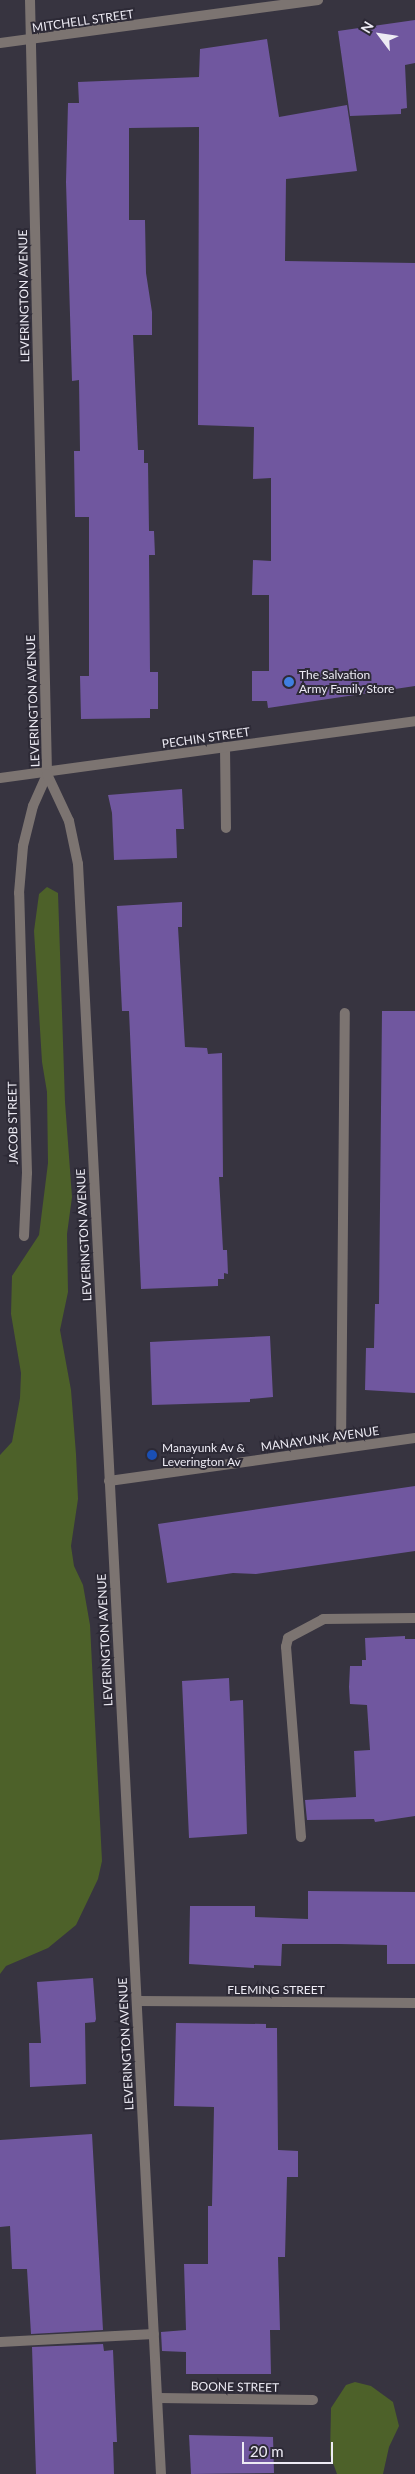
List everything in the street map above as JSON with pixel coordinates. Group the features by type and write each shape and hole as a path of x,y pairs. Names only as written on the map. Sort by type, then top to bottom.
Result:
{"street":[{"name":"LEVERINGTON AVENUE","path":"30,0 47,774 69,821 78,864 161,2474"},
{"name":"MITCHELL STREET","path":"0,43 31,41 247,5 318,0"},
{"name":"PECHIN STREET","path":"0,778 47,774 415,721"},
{"path":"226,747 226,828"},
{"name":"JACOB STREET","path":"24,1236 27,1174 19,892 23,846 33,806 47,774"},
{"path":"341,1448 345,1013"},
{"name":"MANAYUNK AVENUE","path":"109,1481 415,1438"},
{"path":"301,1838 286,1647 288,1638 323,1619 415,1618"},
{"name":"FLEMING STREET","path":"137,2001 415,2003"},
{"path":"0,2342 154,2334"},
{"name":"BOONE STREET","path":"158,2398 313,2400"}],"green space":[{"path":"47,887 58,893 65,1102 72,1197 67,1234 68,1292 60,1330 71,1390 76,1454 78,1499 71,1546 74,1566 83,1585 90,1625 102,1861 98,1879 76,1925 48,1948 6,1966 0,1974 0,1455 12,1442 20,1398 21,1373 11,1314 12,1276 39,1235 48,1163 47,1092 42,1062 34,931 39,894"},
{"path":"355,2382 371,2386 393,2402 399,2426 389,2447 383,2474 337,2474 330,2455 331,2408 346,2385"}],"building":[{"path":"415,20 415,63 405,65 407,108 401,109 401,114 350,116 338,31"},
{"path":"267,39 279,117 347,105 357,171 286,179 285,261 415,263 415,686 268,708 267,701 252,701 252,671 269,671 269,595 252,595 253,560 271,561 271,478 253,479 254,427 198,425 199,127 129,128 129,220 145,220 146,273 152,312 152,335 133,335 138,450 144,450 144,463 148,463 149,531 154,531 155,555 149,555 150,672 158,672 158,709 150,709 150,718 81,719 80,676 89,676 89,517 75,517 74,451 80,451 79,380 72,381 66,182 68,103 79,103 78,82 199,77 200,49"},
{"path":"182,789 184,829 176,829 177,858 114,860 112,813 108,795"},
{"path":"182,902 182,927 178,927 185,1047 207,1048 208,1054 222,1053 223,1177 219,1177 223,1250 227,1250 228,1274 224,1273 224,1279 218,1279 218,1286 141,1289 129,1011 122,1011 117,906"},
{"path":"382,1011 415,1011 415,1393 365,1390 366,1348 374,1348 375,1304 379,1304"},
{"path":"270,1336 273,1397 250,1399 250,1402 152,1405 150,1342"},
{"path":"415,1486 415,1551 256,1574 233,1573 167,1583 158,1524"},
{"path":"405,1636 405,1639 415,1639 415,1816 375,1822 374,1819 307,1820 305,1800 356,1797 354,1751 370,1750 367,1705 350,1704 350,1666 362,1666 362,1660 366,1660 365,1638"},
{"path":"229,1678 230,1701 243,1700 247,1834 189,1838 182,1681"},
{"path":"308,1891 415,1892 415,1964 387,1964 387,1945 282,1944 281,1966 254,1965 254,1968 189,1964 190,1906 255,1906 255,1917 308,1919"},
{"path":"93,1978 96,2019 95,2022 85,2023 86,2084 30,2087 29,2043 41,2043 37,1982"},
{"path":"176,2023 266,2024 266,2028 277,2028 278,2150 298,2151 298,2177 287,2177 285,2257 278,2257 280,2330 270,2330 271,2374 186,2374 186,2352 162,2351 161,2332 186,2330 184,2264 208,2264 208,2206 212,2206 214,2107 174,2106"},
{"path":"92,2134 103,2330 31,2334 27,2269 12,2269 10,2226 0,2227 0,2140"},
{"path":"103,2344 104,2351 113,2350 117,2442 113,2442 114,2474 36,2474 32,2347"},
{"path":"189,2435 273,2437 274,2473 191,2474"}],"place":[{"name":"The Salvation Army Family Store","path":"289,682"},
{"name":"Manayunk Av & Leverington Av","path":"152,1455"}]}
